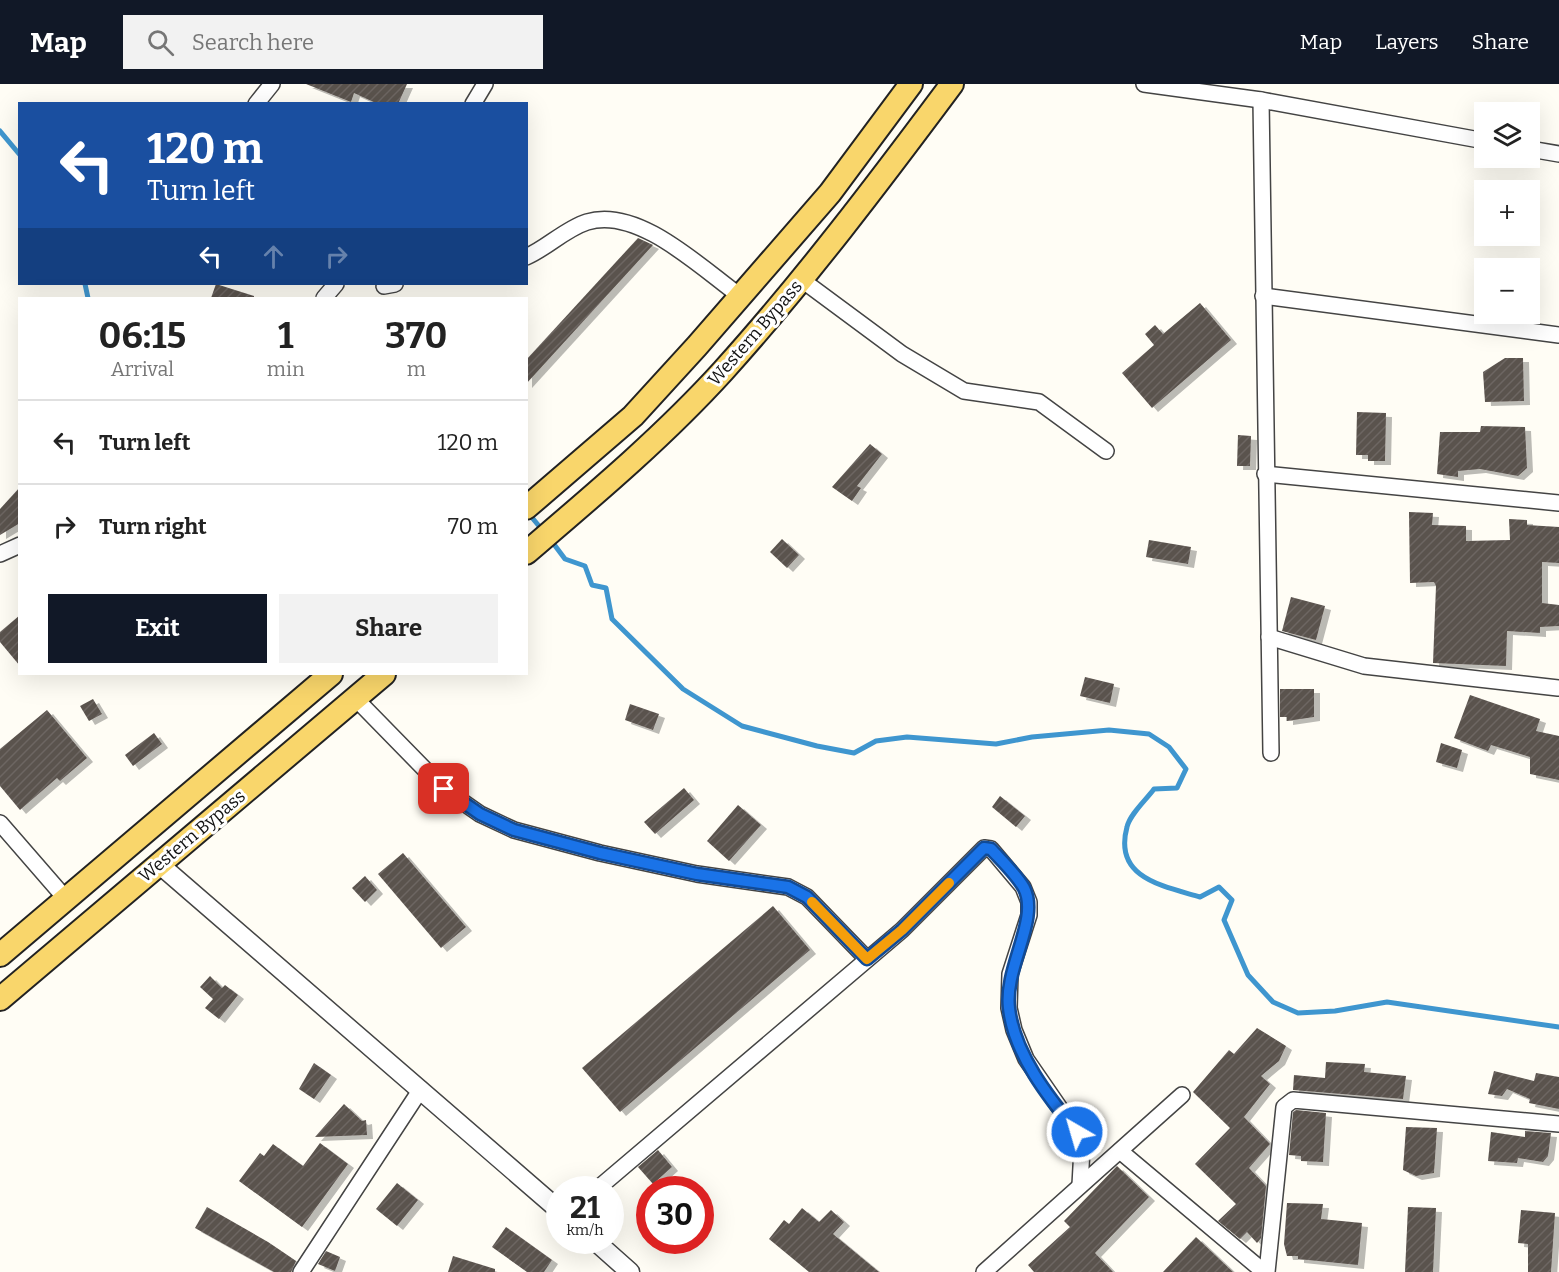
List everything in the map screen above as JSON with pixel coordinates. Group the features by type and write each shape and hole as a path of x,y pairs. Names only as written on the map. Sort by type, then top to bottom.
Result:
{"main road":[{"name":"Western Bypass","path":"528,506 633,416 830,193 911,84"},
{"name":"Western Bypass","path":"528,551 654,441 722,372 802,280 952,84"},
{"name":"Western Bypass","path":"0,955 331,675"},
{"name":"Western Bypass","path":"0,999 383,675"}],"street":[{"path":"258,102 272,84"},
{"path":"474,102 485,84"},
{"path":"1144,84 1261,100 1474,139"},
{"path":"1261,100 1271,753"},
{"path":"1540,151 1559,154"},
{"path":"528,256 587,222 606,220 631,224 657,235 740,296"},
{"path":"802,280 902,354 964,390 1039,402 1106,451"},
{"path":"325,297 335,285"},
{"path":"1263,296 1559,335"},
{"path":"1265,474 1559,503"},
{"path":"0,555 18,546"},
{"path":"1269,637 1370,667 1558,688"},
{"path":"355,698 444,789 480,814 514,830 600,853 697,874 788,887 807,897 867,959"},
{"path":"0,824 66,898"},
{"path":"612,1176 902,930 984,848 991,849 1023,886 1029,902 1029,915 1010,974 1009,1008 1014,1030 1026,1059 1077,1132 1082,1149 1080,1185"},
{"path":"159,864 546,1198"},
{"path":"301,1272 421,1089"},
{"path":"984,1272 1182,1095"},
{"path":"1258,1271 1284,1107 1293,1100 1559,1124"},
{"path":"1120,1150 1258,1271"},
{"path":"610,1254 630,1272"}],"building":[{"path":"306,84 407,84 399,102 374,102 354,93 351,102"},
{"path":"638,238 653,245 528,382 528,358"},
{"path":"216,285 254,296 254,297 211,297"},
{"path":"1200,303 1231,340 1152,408 1122,373 1154,345 1145,334 1155,325 1163,334"},
{"path":"1505,358 1523,358 1524,401 1485,402 1483,372"},
{"path":"1357,412 1386,413 1385,461 1368,461 1368,455 1356,455"},
{"path":"1481,426 1525,427 1527,468 1518,476 1480,469 1458,471 1458,477 1437,474 1440,432 1480,432"},
{"path":"1238,435 1251,436 1250,466 1237,466"},
{"path":"870,444 882,454 857,486 861,488 852,501 832,487"},
{"path":"18,489 18,524 0,535 0,509"},
{"path":"1409,512 1433,513 1432,525 1466,526 1466,541 1510,540 1509,519 1527,520 1527,525 1559,527 1559,563 1542,562 1542,603 1559,605 1559,626 1540,627 1540,633 1507,631 1506,666 1433,663 1436,586 1434,582 1410,583"},
{"path":"782,539 799,555 787,568 770,552"},
{"path":"1149,540 1191,547 1188,564 1146,557"},
{"path":"1291,597 1325,606 1316,640 1282,631"},
{"path":"18,617 18,664 0,642 0,632"},
{"path":"1085,677 1114,684 1110,703 1080,696"},
{"path":"1280,689 1314,689 1314,717 1287,721 1287,717 1280,717"},
{"path":"1470,695 1540,719 1536,731 1559,736 1559,780 1530,774 1530,757 1491,745 1488,751 1454,738"},
{"path":"93,699 102,714 89,721 80,706"},
{"path":"630,704 659,714 653,730 625,720"},
{"path":"47,710 87,758 60,781 57,778 20,810 0,786 0,749"},
{"path":"154,733 162,744 133,766 125,755"},
{"path":"1441,743 1462,750 1457,768 1436,762"},
{"path":"684,788 694,800 655,834 644,822"},
{"path":"1000,796 1025,816 1016,827 992,807"},
{"path":"738,805 761,825 729,861 707,841"},
{"path":"403,853 466,927 441,948 378,874"},
{"path":"365,876 377,890 365,902 352,888"},
{"path":"773,906 810,950 620,1112 582,1068"},
{"path":"210,976 222,988 225,985 238,995 219,1019 205,1008 213,999 200,987"},
{"path":"1257,1028 1286,1046 1279,1061 1261,1076 1270,1084 1244,1117 1270,1144 1249,1168 1266,1186 1261,1238 1257,1243 1247,1232 1240,1239 1218,1221 1236,1204 1195,1164 1230,1128 1193,1092 1229,1050 1234,1054"},
{"path":"1326,1062 1365,1064 1364,1072 1406,1076 1403,1099 1293,1090 1294,1075 1325,1078"},
{"path":"314,1063 331,1075 314,1099 299,1089"},
{"path":"1494,1071 1534,1081 1536,1073 1559,1077 1559,1109 1529,1103 1530,1099 1507,1089 1502,1096 1488,1094"},
{"path":"344,1104 362,1121 366,1120 367,1135 315,1137"},
{"path":"1296,1110 1326,1113 1323,1162 1301,1161 1301,1156 1289,1155 1293,1112"},
{"path":"1406,1127 1437,1128 1434,1173 1416,1176 1403,1170"},
{"path":"1525,1131 1551,1133 1548,1156 1543,1162 1518,1158 1517,1163 1488,1161 1491,1132 1525,1137"},
{"path":"320,1143 348,1164 302,1227 239,1181 260,1153 264,1156 273,1144 303,1166"},
{"path":"658,1150 672,1167 662,1176 646,1176 638,1167"},
{"path":"1117,1166 1149,1197 1095,1253 1113,1272 1034,1272 1028,1265 1070,1227 1064,1221"},
{"path":"397,1183 418,1200 397,1226 376,1209"},
{"path":"1287,1203 1323,1204 1321,1219 1362,1223 1358,1265 1287,1256 1284,1244"},
{"path":"207,1207 296,1261 291,1272 274,1272 195,1228"},
{"path":"1408,1207 1436,1208 1433,1272 1405,1272"},
{"path":"802,1208 819,1222 831,1210 844,1222 833,1234 879,1272 809,1272 769,1239 784,1220 789,1224"},
{"path":"1521,1210 1555,1213 1551,1272 1528,1272 1528,1244 1518,1243"},
{"path":"506,1227 552,1260 544,1272 527,1272 492,1247"},
{"path":"1196,1237 1233,1272 1163,1272"},
{"path":"326,1251 340,1257 335,1271 318,1264"},
{"path":"453,1256 495,1269 495,1272 448,1272"}],"waterway":[{"path":"0,131 18,153"},
{"path":"85,285 88,297"},
{"path":"529,514 544,532"},
{"path":"550,539 565,559 585,566 592,585 606,588 612,619 683,689 742,726 817,746 854,753 876,741 907,737 996,744 1032,737 1109,730 1149,734 1169,747 1186,769 1177,788 1154,789 1131,817 1125,844 1127,858 1134,869 1144,877 1171,889 1200,897 1219,887 1232,900 1224,920 1248,975 1273,1002 1298,1013 1335,1011 1387,1002 1559,1027"}],"slow traffic":[{"path":"812,902 867,959 902,930 949,883"}],"route":[{"path":"444,789 480,814 514,830 600,853 697,874 788,887 807,897 867,959 902,930 984,848 991,849 1023,886 1029,902 1029,915 1010,974 1009,1008 1014,1030 1026,1059 1061,1113 1077,1132"}]}
